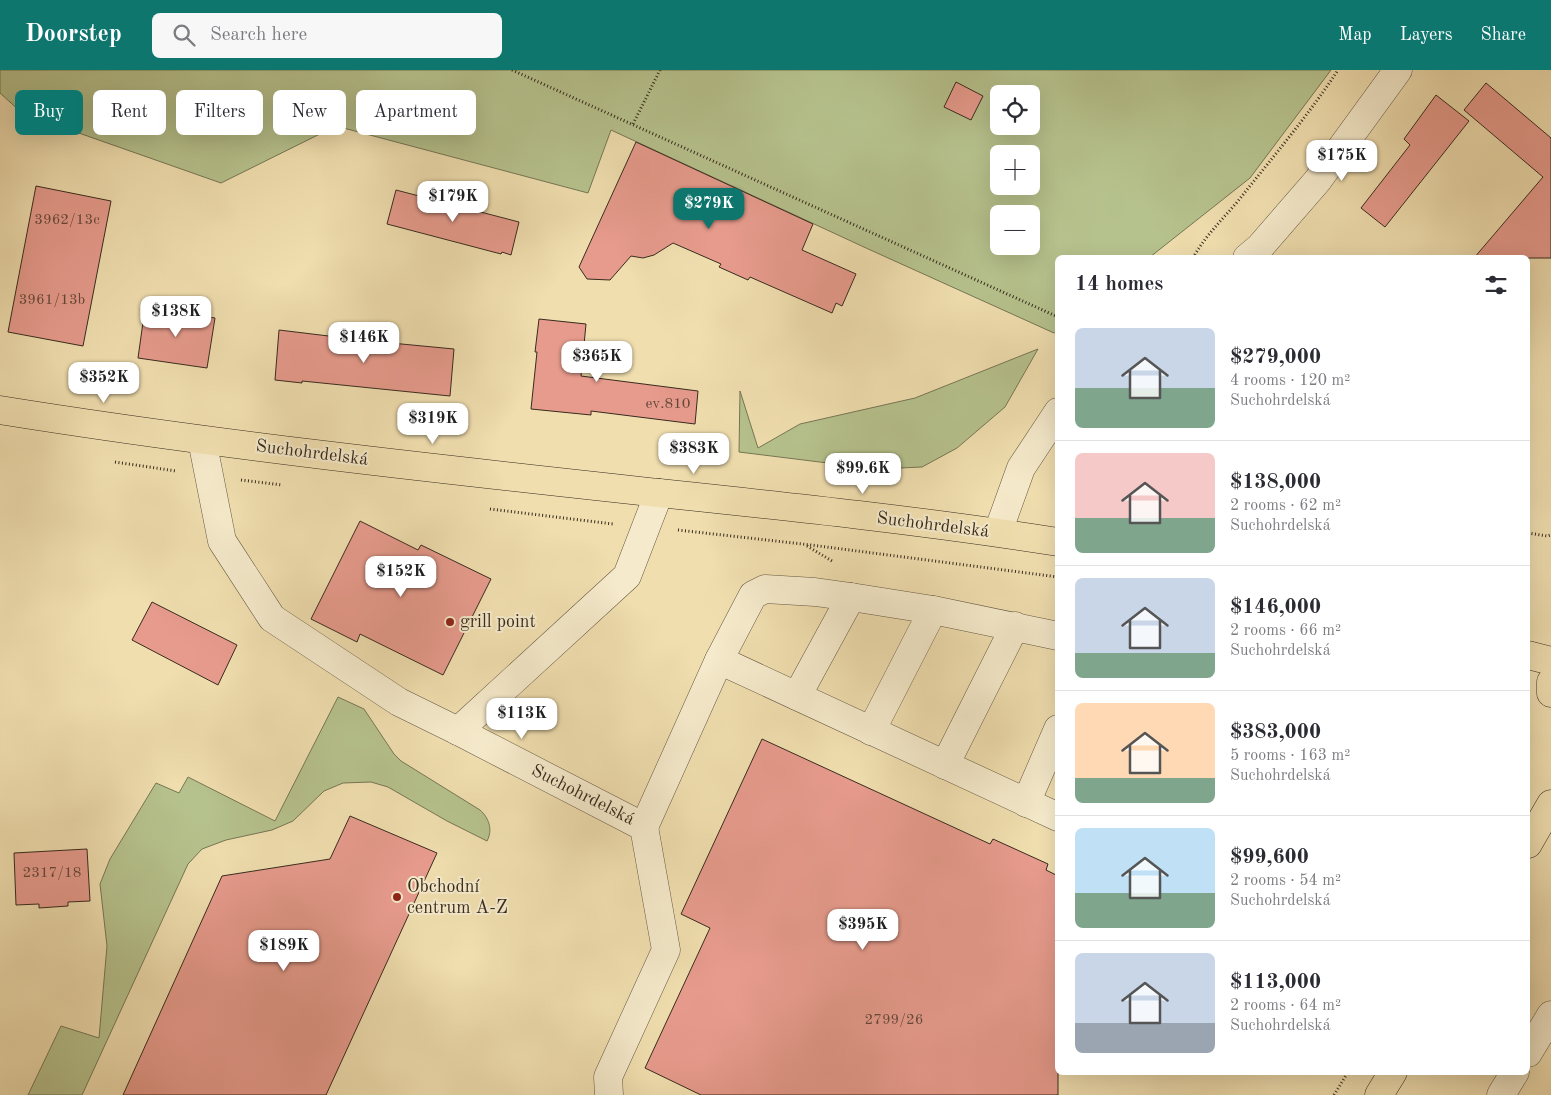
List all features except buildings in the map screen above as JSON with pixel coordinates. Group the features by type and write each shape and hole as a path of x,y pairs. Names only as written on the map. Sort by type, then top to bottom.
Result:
{"main road":[{"name":"Suchohrdelská","path":"0,410 202,440 998,532 1055,542"},
{"path":"1530,656 1551,661"},
{"path":"1551,682 1551,693"},
{"path":"1530,841 1551,804"}],"street":[{"path":"1251,255 1260,247 1318,180 1398,70"},
{"path":"998,532 1021,468 1055,417"},
{"name":"Suchohrdelská","path":"202,440 222,541 272,618 398,702 644,827 666,950 608,1077 609,1095"},
{"path":"458,731 627,576 659,493"},
{"path":"644,827 719,660 753,595 765,590 815,592 934,610 1055,635"},
{"path":"797,696 851,597"},
{"path":"871,731 934,610"},
{"path":"945,765 1015,626"},
{"path":"719,660 1055,816"},
{"path":"1026,803 1055,736"},
{"path":"1530,1049 1551,1015"},
{"path":"1501,1095 1513,1075"}],"path":[{"path":"512,70 1055,316"},
{"path":"633,124 660,70"},
{"path":"1195,255 1203,240 1236,203 1323,93 1338,70"},
{"path":"1530,533 1547,536 1551,534"},
{"path":"1334,1095 1346,1075"}],"green space":[{"path":"0,70 1331,70 1250,178 1153,255 1055,255 1054,333 611,130 588,193 370,135 476,135 476,90 356,90 356,131 346,129 346,90 273,90 273,135 318,135 221,183 83,134 83,90 15,90 15,107 0,93"},
{"path":"1038,349 1005,407 957,448 922,467 876,469 739,452 740,391 758,448 800,424 915,398"},
{"path":"338,697 364,709 394,754 401,761 480,810 486,817 490,828 487,841 447,821 388,787 371,782 343,783 324,791 293,821 272,830 226,840 202,849 188,864 82,1095 28,1095 61,1026 99,1038 107,946 100,884 110,859 156,783 179,793 188,777 275,821"}],"place":[{"name":"grill point","path":"450,622"},
{"name":"Obchodní centrum A-Z","path":"397,897"}]}
